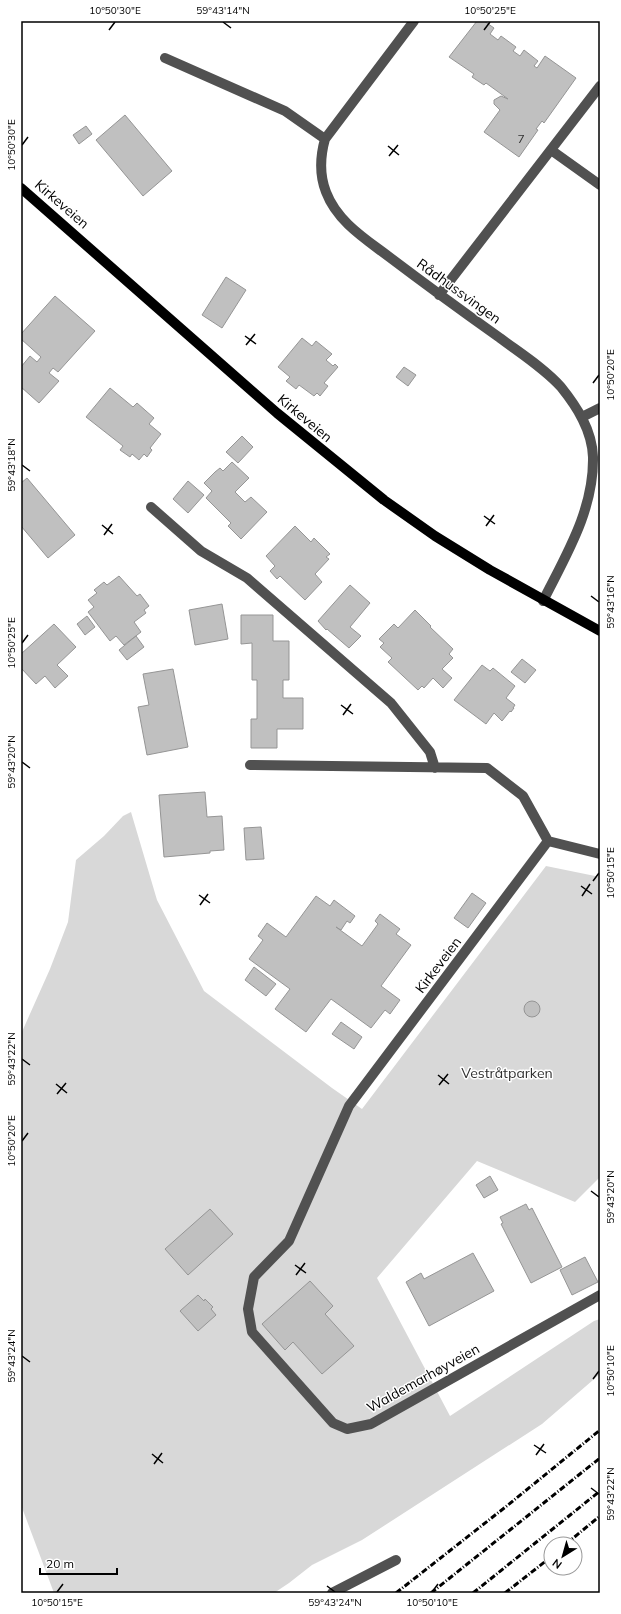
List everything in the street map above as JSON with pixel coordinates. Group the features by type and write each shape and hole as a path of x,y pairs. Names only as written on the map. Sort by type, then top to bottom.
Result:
{"main road":[{"name":"Kirkeveien","path":"21,188 277,413 343,468 407,517 435,536 543,601 600,631"}],"street":[{"name":"Rådhussvingen","path":"414,21 325,139 320,155 321,178 326,193 336,210 354,231 439,295 532,361 560,386 582,417 596,456 590,493 585,513 572,546 543,601"},
{"path":"165,58 285,111 325,139"},
{"path":"439,295 600,86"},
{"path":"551,150 600,185"},
{"path":"582,417 600,408"},
{"path":"151,507 201,551 247,578 392,703 430,752 435,768"},
{"path":"250,765 487,768 523,796 548,841 600,854"},
{"name":"Kirkeveien","path":"349,1106 548,841"},
{"name":"Waldemarhøyveien","path":"349,1106 289,1241 254,1277 248,1309 252,1332 333,1423 347,1429 371,1424 600,1295"},
{"path":"332,1593 396,1560"}],"green space":[{"name":"Vestråtparken","path":"131,812 157,900 204,991 362,1109 546,866 600,877 600,1177 575,1202 477,1161 377,1278 450,1416 594,1321 600,1319 600,1374 542,1424 362,1540 312,1565 274,1593 54,1593 21,1505 21,1034 50,969 68,922 76,860 104,836 123,816"}],"building":[{"path":"477,21 484,21 494,28 490,34 498,40 501,36 516,47 513,51 520,56 524,50 538,61 534,66 537,68 545,56 576,78 544,123 542,121 536,129 538,130 519,157 484,132 500,110 494,104 494,100 501,96 508,99 486,83 484,85 472,77 474,74 449,57"},
{"path":"125,115 172,171 143,196 96,140"},
{"path":"86,126 92,134 79,144 73,135"},
{"path":"226,277 246,290 222,328 202,315"},
{"path":"55,296 95,331 58,372 53,368 49,373 59,381 39,403 21,387 21,367 30,356 37,362 41,357 21,339 21,334"},
{"path":"302,338 312,346 316,341 332,354 326,360 333,366 335,364 338,367 324,383 328,386 320,396 317,393 314,396 299,385 296,389 286,381 290,377 278,367"},
{"path":"404,367 416,375 408,386 396,377"},
{"path":"110,388 133,407 137,403 154,418 149,424 161,434 150,448 152,450 147,457 144,454 139,460 132,454 130,457 120,450 123,446 86,417"},
{"path":"242,436 253,447 238,463 226,452"},
{"path":"232,462 249,478 235,492 245,502 251,497 267,512 241,539 228,526 231,523 206,498 212,491 204,483 220,468 223,471"},
{"path":"27,478 75,535 48,558 21,526 21,483"},
{"path":"188,481 204,495 188,513 173,499"},
{"path":"295,526 311,542 314,538 330,554 326,557 329,559 315,574 322,582 305,600 280,576 277,579 270,571 275,566 266,556"},
{"path":"119,576 137,596 140,594 149,606 144,610 146,613 134,622 141,632 124,645 116,636 110,641 88,612 94,607 88,600 97,593 94,590 104,582 107,585"},
{"path":"350,585 370,603 350,627 361,636 349,648 327,629 326,630 318,621"},
{"path":"222,604 228,639 195,645 189,610"},
{"path":"415,610 453,649 449,654 453,658 442,669 452,678 443,688 433,678 424,688 422,686 418,690 388,662 392,658 380,647 384,643 379,639 394,624 398,628"},
{"path":"241,615 273,615 273,641 289,641 289,680 283,680 283,698 303,698 303,729 277,729 277,748 251,748 251,719 257,719 257,680 252,680 252,643 241,644"},
{"path":"87,616 95,627 85,635 77,624"},
{"path":"54,624 76,647 57,665 68,676 55,688 45,676 36,684 21,668 21,654"},
{"path":"136,636 144,647 127,660 119,650"},
{"path":"522,659 536,670 525,683 511,672"},
{"path":"482,665 490,671 493,668 515,686 506,698 515,705 514,708 502,721 494,713 486,724 454,700"},
{"path":"173,669 188,747 147,755 138,707 149,705 143,674"},
{"path":"205,792 207,817 222,816 224,850 210,851 210,853 164,857 159,795"},
{"path":"261,827 264,859 246,860 244,828"},
{"path":"472,893 486,903 468,928 454,918"},
{"path":"316,896 330,906 334,900 355,916 350,923 347,921 341,930 336,927 362,946 378,924 375,921 380,914 400,929 396,934 411,945 381,986 400,1000 390,1014 385,1010 371,1028 331,999 306,1032 275,1009 290,989 249,959 263,940 258,936 267,923 286,937"},
{"path":"254,967 276,984 266,996 245,980"},
{"path":"532,1001 538,1003 540,1009 538,1015 532,1017 526,1015 524,1009 526,1003"},
{"path":"341,1022 362,1037 354,1049 332,1034"},
{"path":"490,1176 498,1190 484,1198 476,1185"},
{"path":"526,1204 529,1210 532,1208 562,1267 531,1283 501,1224 503,1223 500,1217"},
{"path":"210,1209 233,1234 188,1275 165,1249"},
{"path":"473,1253 494,1291 429,1326 406,1282 421,1273 424,1279"},
{"path":"585,1257 598,1282 572,1295 560,1270"},
{"path":"310,1281 333,1306 325,1314 354,1346 322,1374 293,1342 285,1350 262,1324"},
{"path":"198,1295 204,1301 205,1299 213,1307 211,1309 216,1315 198,1331 180,1311"}],"railway":[{"path":"396,1593 600,1430"},
{"path":"431,1593 600,1458"},
{"path":"473,1593 600,1491"},
{"path":"576,1536 600,1516"},
{"path":"505,1593 543,1563"}]}
